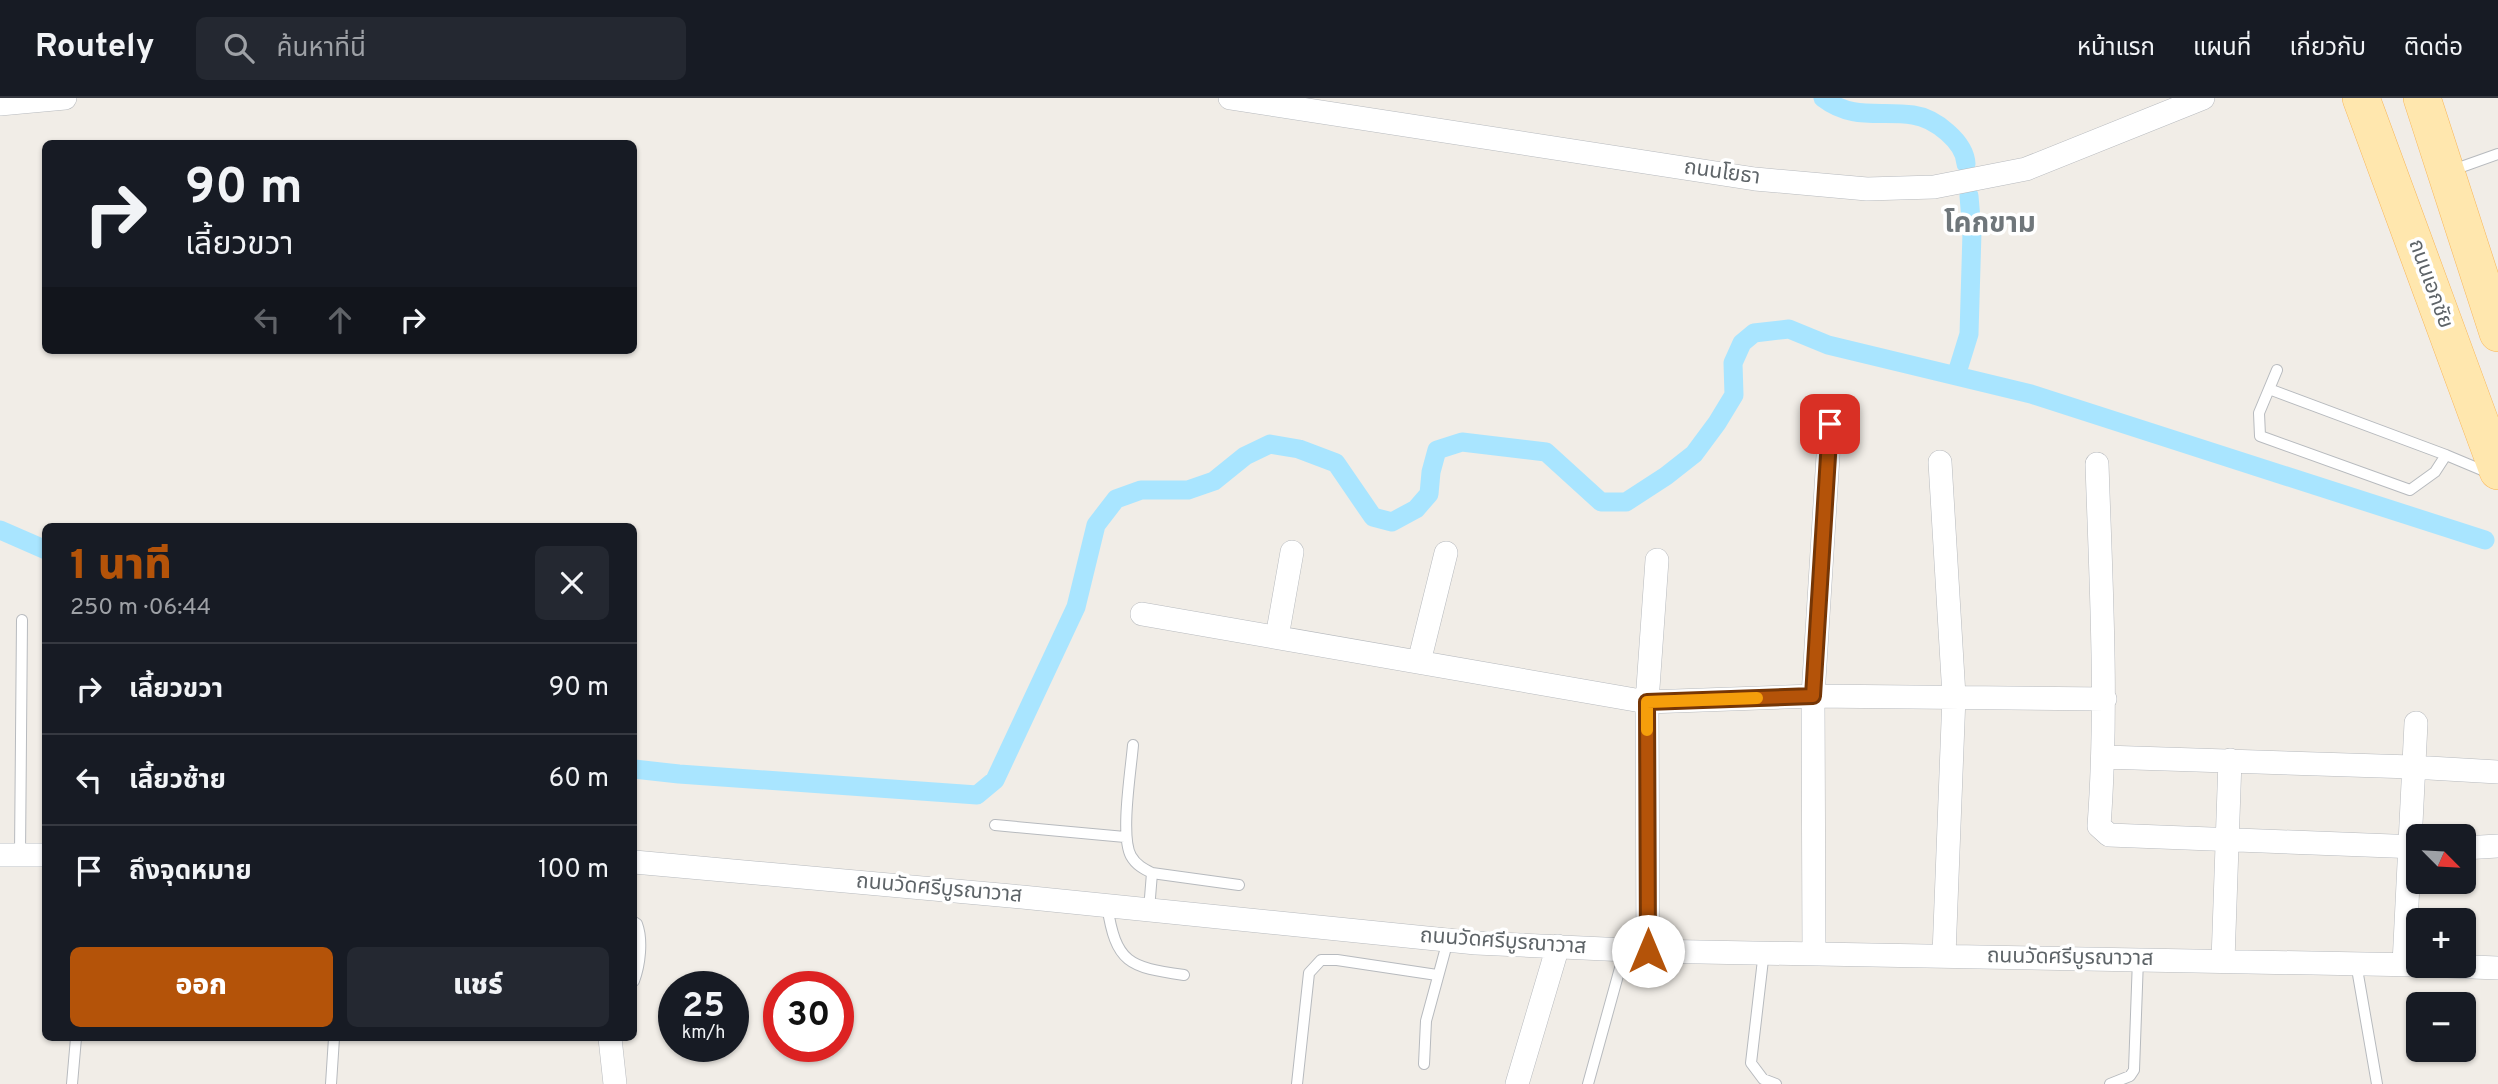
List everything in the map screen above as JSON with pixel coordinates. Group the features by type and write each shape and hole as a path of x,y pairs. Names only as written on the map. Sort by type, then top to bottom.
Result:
{"main road":[{"name":"ถนนเอกชัย","path":"2361,98 2498,471"},
{"path":"2422,98 2491,294 2498,333"}],"street":[{"path":"0,104 65,98"},
{"name":"ถนนโยธา","path":"1230,98 1755,179 1867,188 1934,187 2026,169 2203,98"},
{"path":"1814,953 1813,696 1830,424"},
{"path":"1940,462 1954,696 1944,956"},
{"path":"2097,464 2105,699 2099,827 2109,835 2406,847"},
{"path":"1277,637 1292,552"},
{"path":"1419,662 1446,553"},
{"path":"1637,950 1647,702 1657,560"},
{"path":"1142,614 1647,702 1813,696 2105,699"},
{"path":"2413,824 2412,767 2416,723"},
{"path":"2104,757 2498,772"},
{"path":"2223,961 2230,760"},
{"path":"2476,847 2498,846"},
{"path":"10,855 42,855"},
{"name":"ถนนวัดศรีบูรณาวาส","path":"637,862 1107,905 1448,940 1637,950 2406,964"},
{"path":"1517,1084 1558,946"},
{"path":"2476,967 2498,968"},
{"path":"610,1041 615,1084"}],"lane":[{"path":"2447,172 2498,154"},
{"path":"2277,370 2259,413 2260,436 2410,490 2435,471 2446,455"},
{"path":"2269,388 2498,477"},
{"path":"10,855 22,620"},
{"path":"1133,745 1125,838 1130,855 1139,866 1152,873 1239,885"},
{"path":"995,825 1125,838"},
{"path":"1149,910 1152,873"},
{"path":"1107,905 1110,928 1120,949 1132,963 1145,969 1184,975"},
{"path":"637,924 640,933 637,972"},
{"path":"1424,1064 1426,1021 1448,940"},
{"path":"1588,1084 1637,950"},
{"path":"1764,951 1751,1063 1763,1079 1776,1084"},
{"path":"2110,1084 2130,1076 2134,1070 2138,959"},
{"path":"1297,1084 1309,973 1321,960 1437,975"},
{"path":"2356,963 2377,1084"},
{"path":"72,1084 76,1041"},
{"path":"331,1084 334,1041"}],"waterway":[{"path":"1823,98 1845,110 1922,117 1939,126 1955,140 1966,164"},
{"path":"1956,376 1969,334 1972,232 1969,196"},
{"path":"637,769 977,795 995,780 1076,607 1096,525 1116,499 1141,490 1188,490 1214,481 1245,456 1270,444 1299,449 1336,463 1373,517 1392,522 1416,509 1429,494 1437,450 1462,442 1546,452 1601,502 1626,502 1694,454 1734,395 1733,363 1742,343 1754,333 1789,329 1828,345 2031,394 2485,540"},
{"path":"0,530 42,548"}],"slow traffic":[{"path":"1647,730 1647,702 1757,698"}],"district":[{"name":"โคกขาม","path":"1990,225"}],"route":[{"path":"1648,951 1647,702 1813,696 1830,424"}]}
